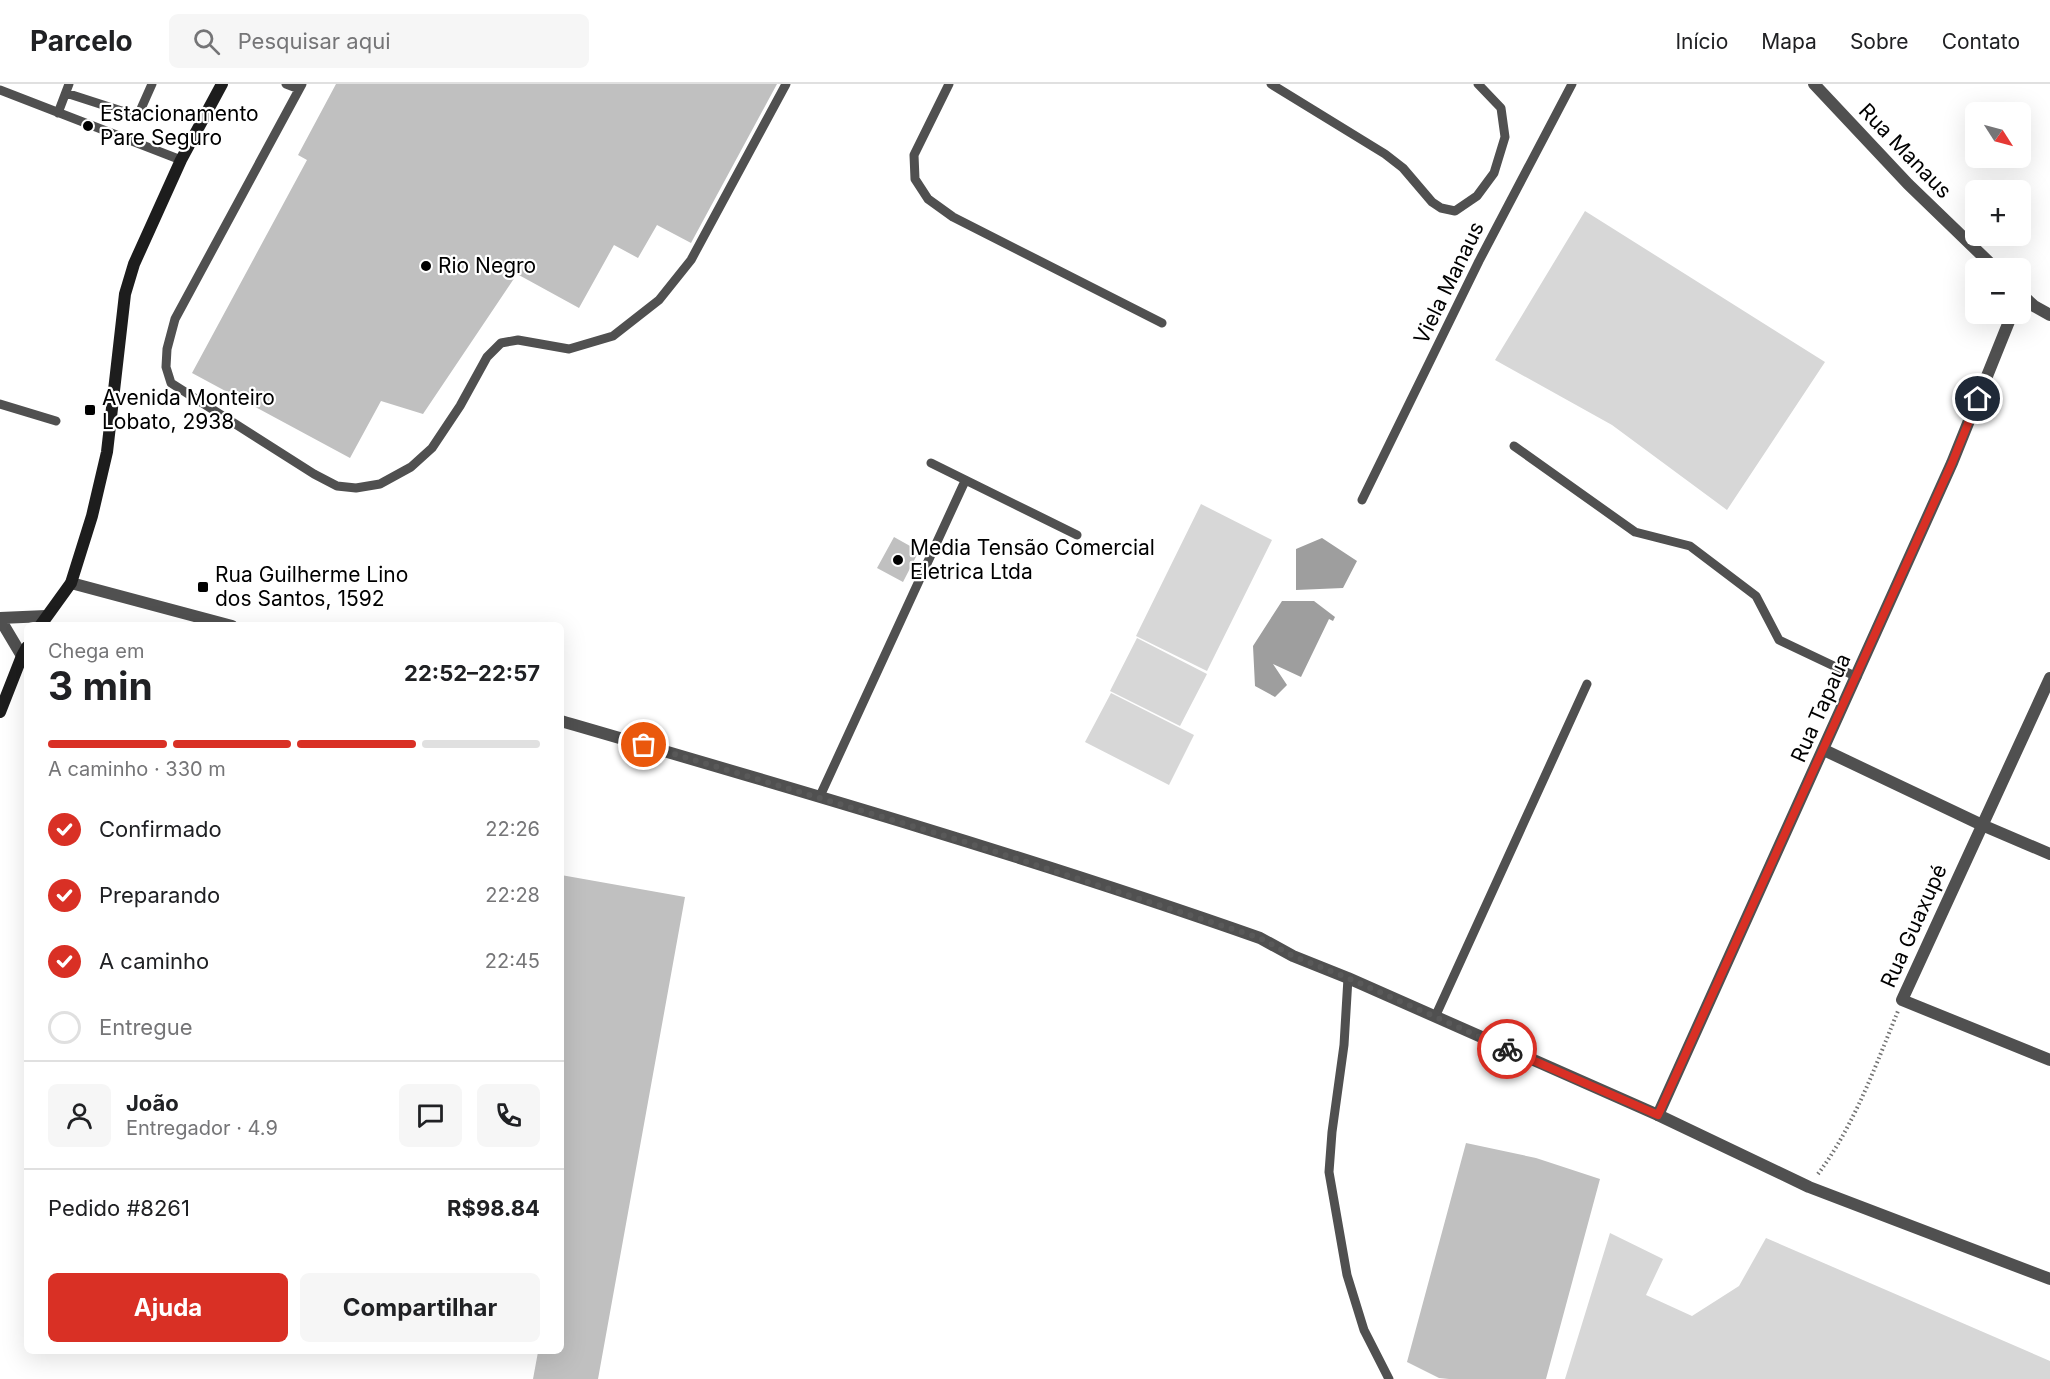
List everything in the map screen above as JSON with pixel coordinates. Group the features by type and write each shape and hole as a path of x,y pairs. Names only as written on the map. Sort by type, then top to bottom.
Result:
{"main road":[{"path":"43,621 71,583 92,516 107,452 125,294 142,244 181,160 222,84"},
{"path":"0,712 24,651"}],"street":[{"name":"Rua Manaus","path":"1814,84 1908,184 1985,258"},
{"path":"2031,303 2050,315"},
{"name":"Rua Tapaua","path":"1658,1115 1952,463 2008,324"},
{"path":"71,583 217,622"},
{"path":"0,618 43,621"},
{"path":"0,618 24,651"},
{"name":"Rua Guaxupé","path":"1902,1000 2049,681"},
{"path":"564,721 819,796 1260,938 1293,956 1658,1115 1809,1187 2050,1279"},
{"path":"1824,750 1982,825 2050,854"},
{"path":"1902,1000 2050,1060"}],"lane":[{"path":"58,113 68,89 131,114 140,111 152,84"},
{"path":"286,84 301,86 175,319 167,349 166,367 171,383 253,436 337,486 356,488 380,484 411,467 432,448 487,357 501,343 518,340 569,349 613,336 659,300 690,260 786,84"},
{"path":"949,84 914,155 915,179 928,199 953,217 1162,323"},
{"path":"1271,84 1385,154 1403,168 1431,202 1441,208 1455,211 1477,196 1494,172 1504,137 1501,108 1478,84"},
{"name":"Viela Manaus","path":"1362,500 1479,261 1572,84"},
{"path":"0,90 181,160"},
{"path":"0,404 56,421"},
{"path":"1514,446 1635,532 1690,546 1756,596 1779,640 1857,677"},
{"path":"931,463 1077,535"},
{"path":"819,796 965,481"},
{"path":"1434,1017 1587,684"},
{"path":"1348,978 1344,1045 1329,1172 1347,1275 1364,1330 1389,1379"}],"path":[{"name":"Rua Guaxupé","path":"1809,1187 1842,1136 1876,1064 1902,1000"}],"shaded area":[{"path":"1585,211 1825,362 1727,510 1612,425 1495,360"},
{"path":"1201,504 1272,540 1207,671 1136,636"},
{"path":"1322,538 1357,561 1343,588 1296,590 1296,549"},
{"path":"1282,601 1314,601 1335,617 1333,621 1329,619 1301,677 1273,664 1287,685 1275,697 1255,686 1253,646"},
{"path":"1137,638 1207,674 1180,726 1110,691"},
{"path":"1111,693 1194,735 1169,785 1085,742"},
{"path":"1610,1233 1663,1259 1646,1295 1692,1316 1739,1286 1766,1238 2050,1361 2050,1379 1565,1379"}],"building":[{"name":"Rio Negro","path":"336,84 777,84 691,243 657,225 638,258 614,245 579,308 517,274 423,414 381,401 350,458 192,373 307,160 298,155"},
{"name":"Media Tensão Comercial Eletrica Ltda","path":"894,537 919,551 903,582 877,568"},
{"path":"564,876 685,897 598,1379 533,1379 538,1354 564,1354"},
{"path":"1466,1143 1536,1158 1600,1179 1546,1379 1439,1378 1407,1362"}],"way so far":[{"path":"644,745 962,841 1260,938 1293,956 1507,1049"}],"place":[{"name":"Estacionamento Pare Seguro","path":"88,126"},
{"name":"Rio Negro","path":"426,266"},
{"name":"Avenida Monteiro Lobato, 2938","path":"90,410"},
{"name":"Media Tensão Comercial Eletrica Ltda","path":"898,560"},
{"name":"Rua Guilherme Lino dos Santos, 1592","path":"203,587"}],"route":[{"path":"1507,1049 1658,1115 1857,677 1978,399"}]}
